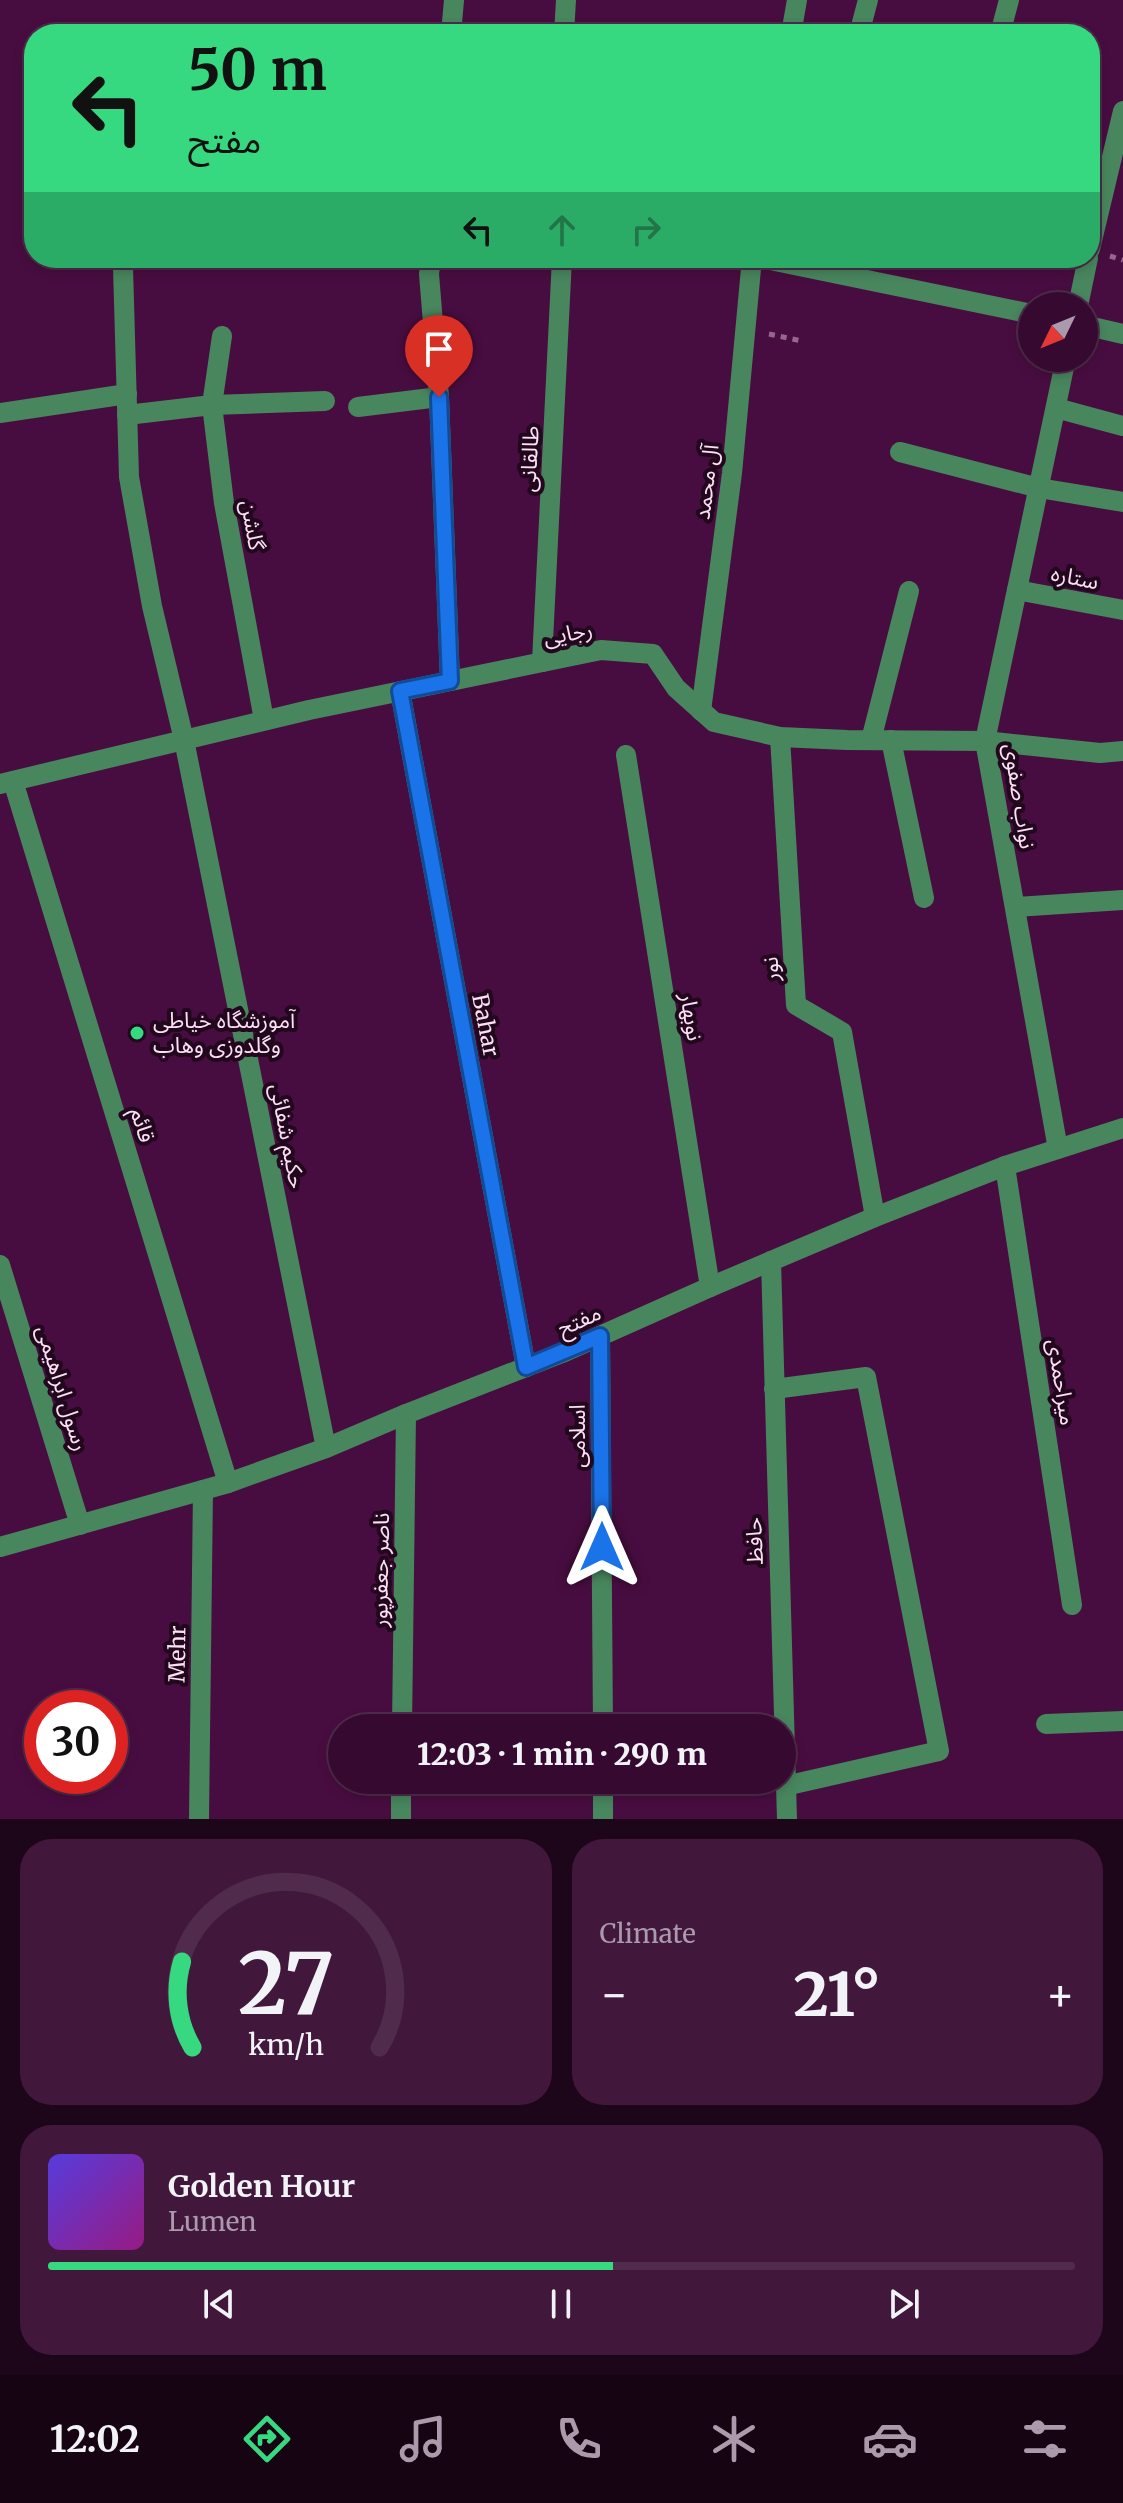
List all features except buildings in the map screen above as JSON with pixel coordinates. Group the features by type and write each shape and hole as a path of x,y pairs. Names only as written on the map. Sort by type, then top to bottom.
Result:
{"street":[{"path":"452,24 454,0"},
{"path":"565,24 566,0"},
{"path":"793,24 797,0"},
{"path":"862,24 868,0"},
{"path":"1003,24 1009,0"},
{"path":"1100,181 1123,111"},
{"name":"حکیم شفائی","path":"123,268 129,477 152,606 184,740 326,1448"},
{"path":"430,268 439,397 450,681"},
{"name":"طالقانی","path":"542,662 562,268"},
{"name":"آل محمد","path":"701,711 732,473 751,268"},
{"path":"809,268 1018,311"},
{"path":"1081,292 1086,268"},
{"path":"1098,328 1123,334"},
{"name":"گلشن","path":"222,336 212,405 224,503 264,720"},
{"name":"نواب صفوی","path":"1058,1149 985,741 1063,372"},
{"path":"0,413 127,394"},
{"path":"358,407 439,397"},
{"path":"127,415 212,405 325,401"},
{"path":"1056,408 1123,426"},
{"path":"900,452 1039,488 1123,502"},
{"name":"ستاره","path":"1017,590 1123,610"},
{"path":"909,591 881,740 924,898"},
{"name":"رجایی","path":"6,782 264,720 601,650 653,654 676,688 714,722 780,737 985,741 1100,753 1123,751"},
{"name":"Bahar","path":"400,691 526,1367"},
{"name":"نور","path":"780,737 796,1005 842,1032 875,1217"},
{"name":"نوبهار","path":"626,755 710,1287"},
{"name":"قائم","path":"6,782 228,1483"},
{"path":"1015,907 1123,900"},
{"name":"مفتح","path":"0,1547 228,1483 326,1448 600,1336 875,1217 1005,1166 1122,1133"},
{"name":"میراحمدی","path":"1005,1166 1072,1605"},
{"name":"حافظ","path":"771,1261 783,1714"},
{"name":"رسول ابراهیمی","path":"0,1265 80,1525"},
{"name":"اسلامی","path":"600,1336 603,1714"},
{"path":"774,1389 866,1377 939,1751 796,1784"},
{"name":"ناصر جعفرپور","path":"402,1714 406,1414"},
{"name":"Mehr","path":"199,1819 203,1490"},
{"path":"1046,1724 1123,1721"},
{"path":"401,1794 401,1819"},
{"path":"603,1794 603,1819"},
{"name":"حافظ","path":"785,1794 787,1819"}],"path":[{"path":"745,329 802,341"}],"place":[{"name":"آموزشگاه خیاطی وگلدوزی وهاب","path":"137,1033"}],"route":[{"path":"439,397 450,681 400,691 526,1367 600,1336 602,1547"}]}
